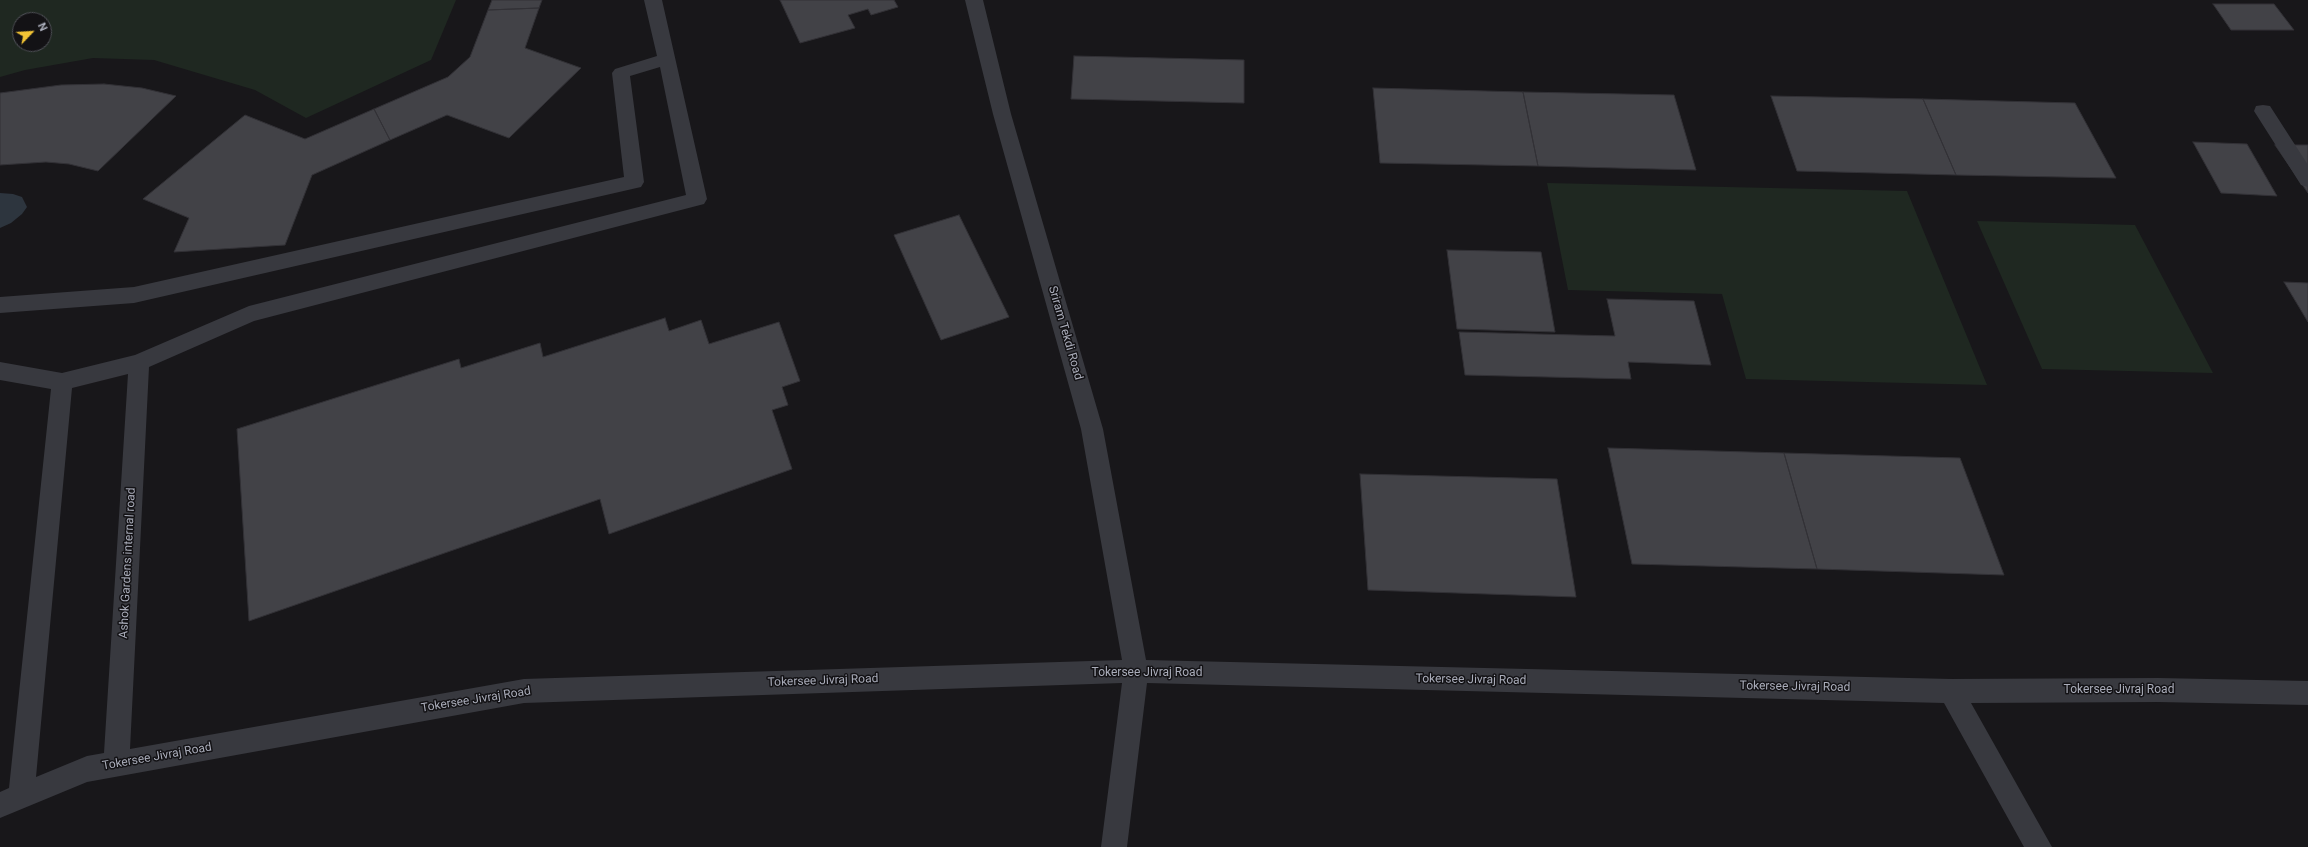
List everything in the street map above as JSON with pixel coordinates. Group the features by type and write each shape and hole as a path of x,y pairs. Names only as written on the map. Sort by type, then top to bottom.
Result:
{"street":[{"path":"0,371 62,382 139,362 249,314 697,199 653,0"},
{"name":"Sriram Tekdi Road","path":"974,0 1002,114 1092,429 1136,671 1114,847"},
{"path":"0,305 134,295 634,182 621,74 667,59"},
{"path":"2263,111 2308,180"},
{"name":"Ashok Gardens internal road","path":"116,764 139,362"},
{"path":"10,802 62,382"},
{"name":"Tokersee Jivraj Road","path":"10,802 87,769 524,691 1136,671 1951,691 2158,690 2308,693"},
{"path":"1951,691 2039,847"}],"shaded area":[{"path":"0,0 456,0 431,60 306,118 255,90 154,60 93,58 25,70 0,77"},
{"path":"1547,183 1907,191 1987,385 1746,379 1722,294 1568,290"},
{"path":"0,193 13,194 22,197 27,207 22,214 11,223 0,228"},
{"path":"1977,221 2135,225 2213,373 2042,369"}],"building":[{"path":"492,0 542,0 539,8 488,10"},
{"path":"780,0 894,0 898,7 871,15 868,9 848,15 855,28 800,43"},
{"path":"2213,4 2274,4 2294,30 2231,30"},
{"path":"539,8 525,48 581,68 509,138 447,115 390,140 374,109 448,77 470,57 488,10"},
{"path":"1074,56 1244,60 1244,103 1071,99"},
{"path":"104,84 142,88 176,96 98,171 69,164 46,162 0,165 0,93 61,85"},
{"path":"1373,88 1523,92 1538,166 1380,163"},
{"path":"1523,92 1674,95 1696,170 1538,166"},
{"path":"1771,96 1923,99 1956,175 1797,171"},
{"path":"1923,99 2075,103 2116,178 1956,175"},
{"path":"374,109 390,140 312,175 285,245 174,252 189,218 143,199 245,115 305,139"},
{"path":"2193,142 2247,144 2277,196 2221,193"},
{"path":"2275,145 2308,145 2308,193"},
{"path":"959,215 1009,317 941,340 894,235"},
{"path":"1447,250 1541,252 1555,332 1457,329"},
{"path":"2284,282 2308,283 2308,322"},
{"path":"1607,299 1694,301 1711,365 1628,362 1631,379 1465,375 1459,332 1615,336"},
{"path":"665,318 669,331 701,320 709,344 779,322 800,381 782,387 788,405 772,410 792,469 609,534 600,499 249,621 237,429 459,359 461,368 540,343 543,357"},
{"path":"1608,448 1784,453 1817,569 1632,564"},
{"path":"1784,453 1960,458 2004,575 1817,569"},
{"path":"1360,474 1557,479 1576,597 1368,590"}]}
